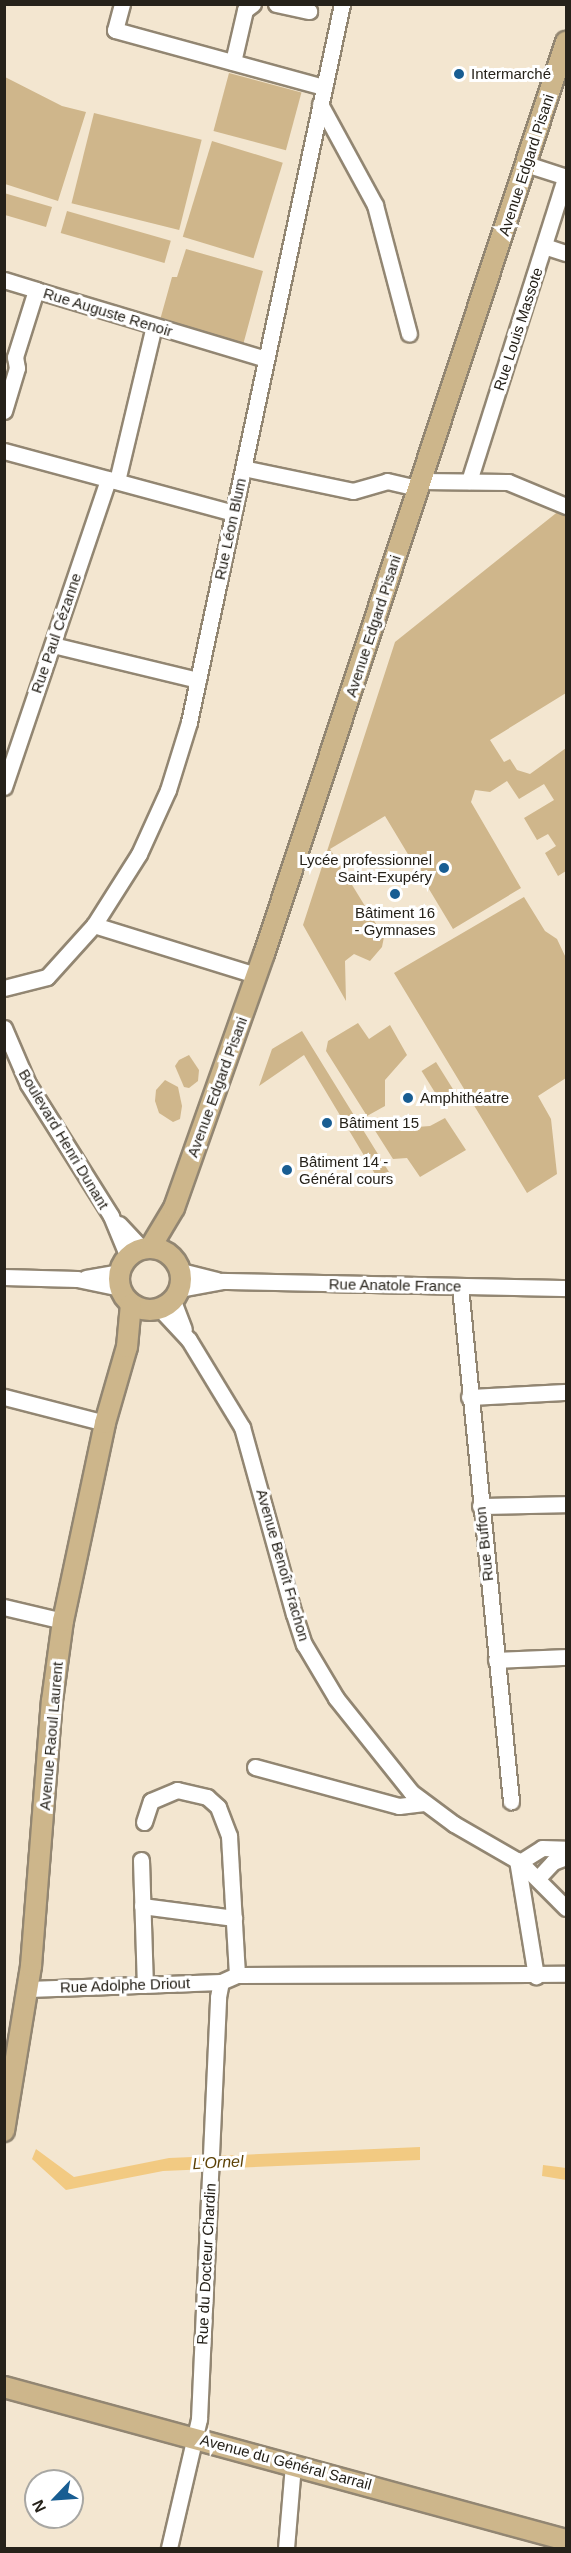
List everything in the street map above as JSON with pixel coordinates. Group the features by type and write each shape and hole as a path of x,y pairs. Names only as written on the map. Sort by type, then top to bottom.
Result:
{"main road":[{"name":"Avenue Edgard Pisani","path":"150,1279 256,975 567,42"},
{"name":"Avenue Raoul Laurent","path":"4,2131 28,1989 41,1874 52,1701 63,1621 105,1423 150,1279"},
{"name":"Avenue du Général Sarrail","path":"5,2388 293,2464 544,2541 567,2540"}],"street":[{"path":"122,4 115,30 324,87"},
{"path":"233,62 246,10 253,4"},
{"path":"276,4 309,11"},
{"name":"Rue Léon Blum","path":"4,988 47,977 94,925 139,854 168,790 198,681 342,4"},
{"path":"320,104 375,206 409,334"},
{"path":"526,164 566,176"},
{"name":"Rue Louis Massote","path":"469,481 566,176"},
{"path":"544,246 567,253"},
{"path":"4,280 36,290"},
{"name":"Rue Auguste Renoir","path":"4,411 17,368 15,357 36,290 266,359"},
{"name":"Rue Paul Cézanne","path":"4,787 112,480 154,326"},
{"path":"4,451 233,513"},
{"path":"243,468 353,491 387,481 420,484 469,481 508,482 567,506"},
{"path":"53,645 198,681"},
{"path":"94,925 256,975"},
{"name":"Boulevard Henri Dunant","path":"4,1028 28,1084 150,1279"},
{"name":"Rue Anatole France","path":"4,1277 567,1288"},
{"name":"Avenue Benoît Frachon","path":"150,1279 242,1427 304,1644 336,1698 372,1747 424,1803 519,1861 539,1877 567,1908"},
{"name":"Rue Buffon","path":"460,1287 469,1397 511,1801"},
{"path":"469,1397 567,1392"},
{"path":"4,1397 105,1423"},
{"path":"480,1506 567,1504"},
{"path":"4,1607 63,1621"},
{"path":"496,1660 567,1657"},
{"path":"255,1767 399,1806 424,1803"},
{"path":"144,1822 151,1801 177,1790 207,1797 218,1808 229,1836 237,1975"},
{"path":"536,1976 519,1861 542,1848 567,1850"},
{"path":"539,1877 553,1862 567,1857"},
{"path":"141,1860 145,1985"},
{"path":"142,1906 234,1918"},
{"path":"221,1982 237,1975 536,1976 567,1974"},
{"name":"Rue Adolphe Driout","path":"28,1989 221,1982"},
{"name":"Rue du Docteur Chardin","path":"168,2548 196,2437 221,1982"},
{"path":"286,2548 293,2464"}],"shaded area":[{"path":"229,73 301,92 286,150 213,131"},
{"path":"5,77 62,106 86,112 58,201 5,184"},
{"path":"94,113 202,140 179,230 72,203"},
{"path":"212,141 283,163 254,258 183,237"},
{"path":"4,193 52,207 46,227 5,215"},
{"path":"67,211 171,241 164,263 61,233"},
{"path":"186,249 263,271 243,345 160,320 172,277 177,277"},
{"path":"560,510 566,513 566,693 490,740 504,762 510,759 517,770 530,774 566,748 566,871 558,876 545,853 556,846 548,834 537,840 524,818 554,800 544,784 519,799 507,781 490,792 475,790 471,802 521,888 453,929 385,816 330,849 384,937 382,947 370,961 354,954 345,961 346,1001 303,925 395,642"},
{"path":"524,897 545,931 557,939 566,958 566,1078 538,1096 551,1119 557,1174 527,1193 394,973"},
{"path":"358,1023 369,1039 390,1025 407,1055 385,1080 385,1106 367,1116 326,1051 328,1041"},
{"path":"302,1031 389,1172 378,1179 304,1055 259,1086 272,1049"},
{"path":"189,1055 199,1070 198,1081 189,1088 184,1087 175,1066 179,1060"},
{"path":"436,1062 455,1093 441,1102 422,1071"},
{"path":"165,1080 178,1087 182,1106 180,1119 173,1122 159,1113 155,1101 156,1090"},
{"path":"445,1118 466,1150 420,1177 407,1158 393,1159 374,1129 390,1119 417,1127 430,1126"}],"water":[{"name":"L'Ornel","path":"420,2147 420,2160 163,2171 66,2190 32,2159 36,2149 74,2177 169,2158"},
{"path":"543,2165 566,2168 566,2180 542,2176"}],"place":[{"name":"Intermarché","path":"459,74"},
{"name":"Lycée professionnel Saint-Exupéry","path":"444,868"},
{"name":"Bâtiment 16 - Gymnases","path":"395,894"},
{"name":"Amphithéatre","path":"408,1098"},
{"name":"Bâtiment 15","path":"327,1123"},
{"name":"Bâtiment 14 - Général cours","path":"287,1170"}]}
